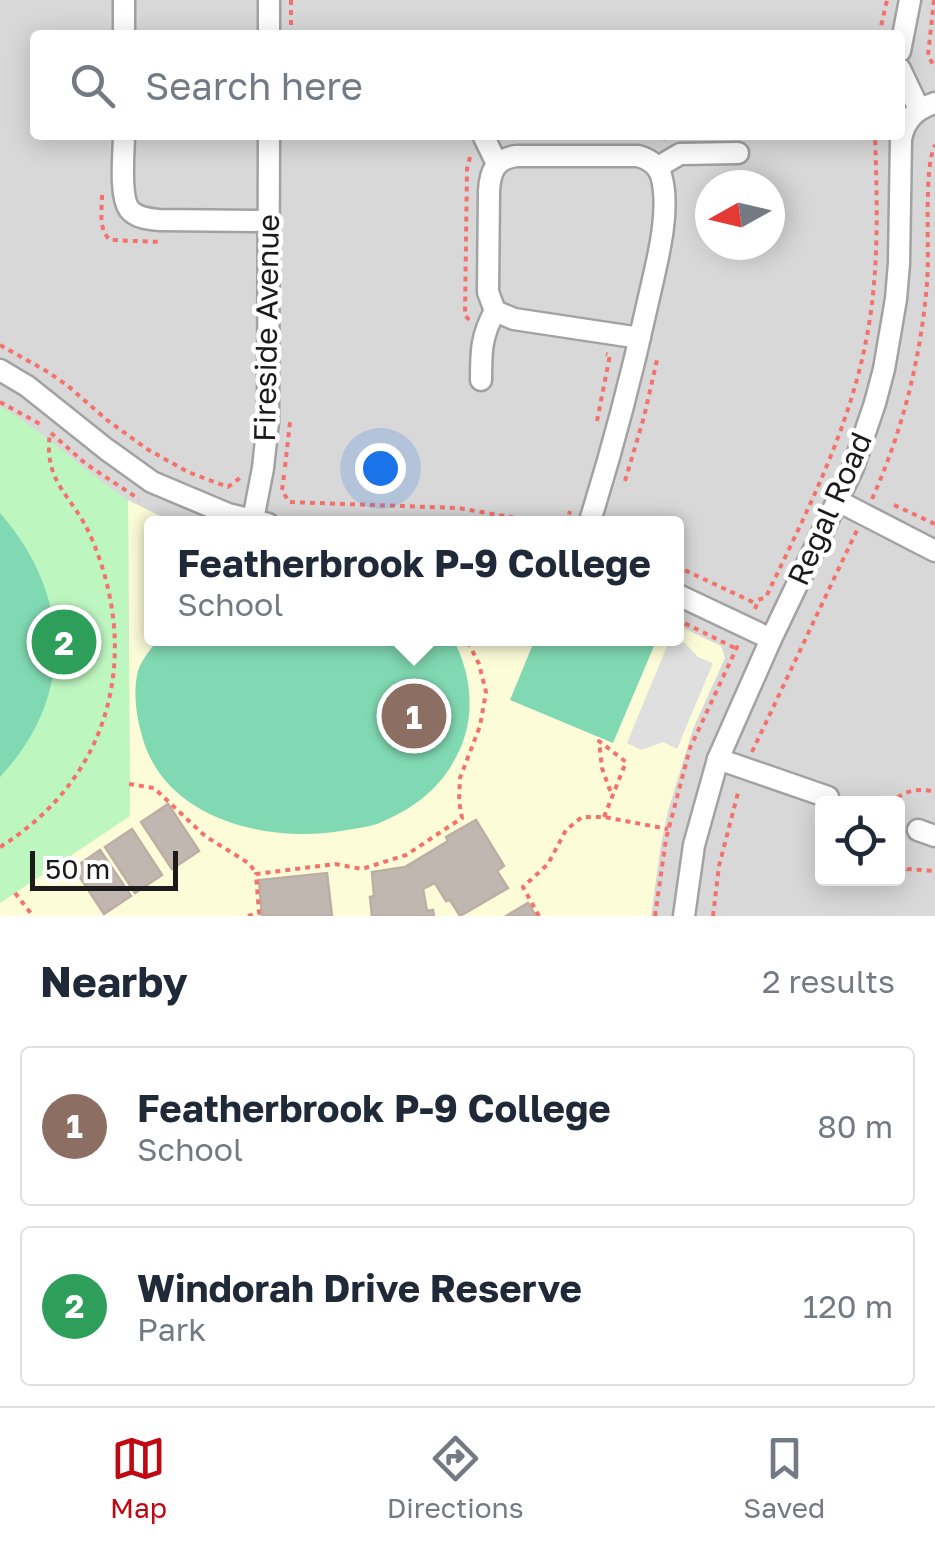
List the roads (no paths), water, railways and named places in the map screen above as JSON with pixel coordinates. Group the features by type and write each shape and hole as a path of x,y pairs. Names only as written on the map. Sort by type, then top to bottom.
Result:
{"street":[{"path":"124,0 124,30"},
{"path":"269,30 270,0"},
{"path":"904,30 910,0"},
{"path":"905,76 927,106"},
{"name":"Regal Road","path":"905,127 927,106"},
{"path":"124,140 124,192 133,213 148,220 268,220"},
{"name":"Fireside Avenue","path":"260,516 268,422 269,140"},
{"path":"485,140 497,164"},
{"name":"Regal Road","path":"684,916 694,845 718,760 838,501 865,436 884,369 899,263 901,140"},
{"path":"658,168 680,154 738,153"},
{"path":"591,516 622,416 640,338 662,228 663,189 658,168 638,156 516,156 497,164 490,179 488,209 488,292 495,310 514,319 640,338"},
{"path":"481,380 482,342 495,310"},
{"path":"0,370 27,386 152,482 236,516"},
{"path":"838,501 935,552"},
{"path":"684,598 771,639"},
{"path":"718,760 825,796"}],"place":[{"name":"Windorah Drive Reserve","path":"64,642"},
{"name":"Featherbrook P-9 College","path":"414,716"}]}
